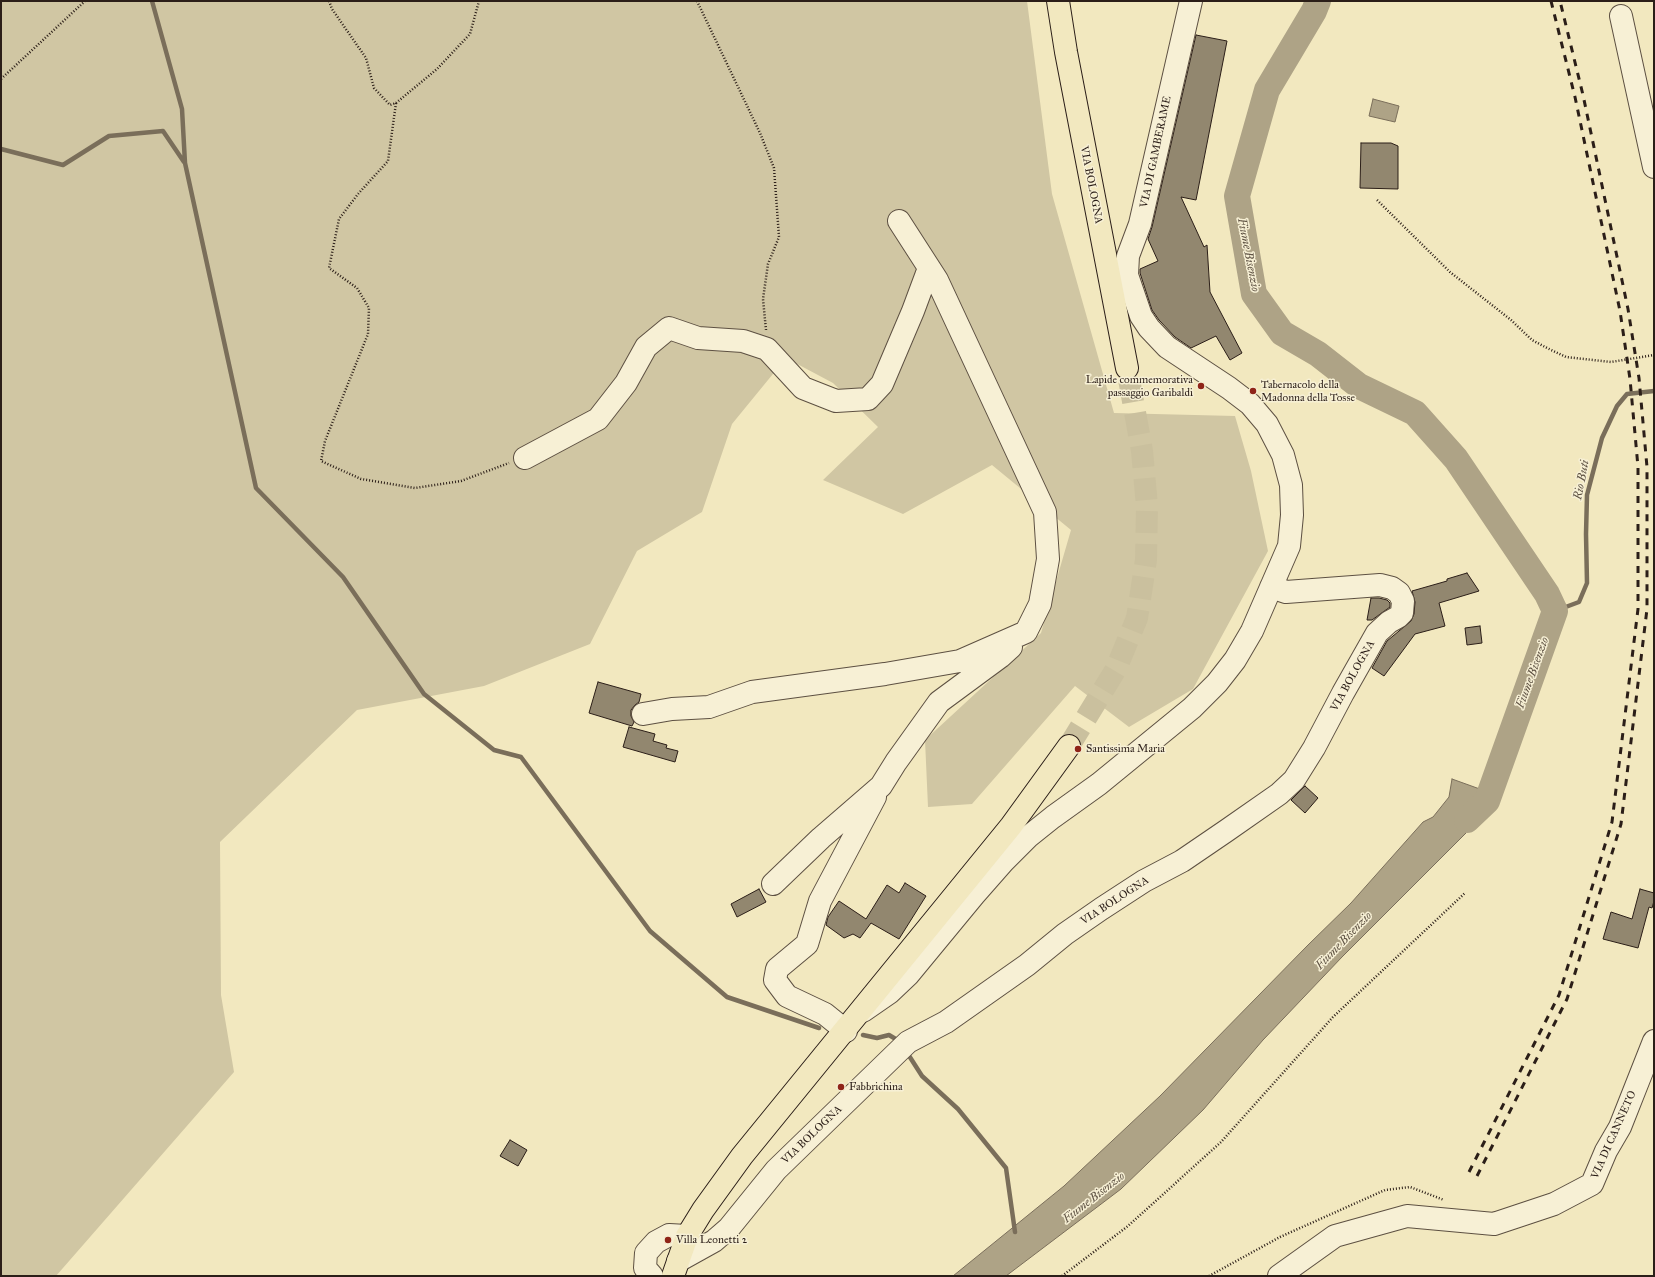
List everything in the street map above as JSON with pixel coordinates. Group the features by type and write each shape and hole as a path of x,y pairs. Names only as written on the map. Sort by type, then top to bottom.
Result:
{"main road":[{"name":"VIA BOLOGNA","path":"1058,1 1066,52 1127,368"},
{"name":"VIA BOLOGNA","path":"676,1268 687,1236 703,1210 742,1156 853,1023 1012,826 1068,746"}],"street":[{"name":"VIA DI GAMBERAME","path":"1135,302 1129,284 1126,266 1128,256 1140,224 1191,1"},
{"path":"1621,16 1654,167"},
{"path":"853,1023 825,1014 787,996 775,980 777,969 807,944 820,901 881,786 896,762 939,702 1000,657 1026,632 1040,604 1048,559 1045,512 937,280 899,221"},
{"path":"525,458 598,419 626,383 646,347 669,328 698,338 743,341 767,349 803,388 836,401 868,399 882,384 913,311 929,268"},
{"name":"VIA BOLOGNA","path":"853,1023 908,975 1003,862 1028,837 1133,756 1192,708 1207,693 1235,660 1252,631 1289,546 1292,516 1291,485 1283,455 1267,424 1250,404 1229,388 1167,347 1149,328 1141,316 1135,302"},
{"name":"VIA BOLOGNA","path":"676,1268 714,1241 729,1228 776,1170 908,1042 946,1022 1027,965 1065,934 1144,881 1182,861 1279,794 1294,780 1314,748 1343,693 1378,633 1388,622 1398,617 1402,613 1403,601 1399,593 1392,588 1372,585 1286,592 1271,587"},
{"path":"643,714 672,708 709,707 752,692 885,674 960,661 1026,632"},
{"path":"773,884 821,838 881,786"},
{"name":"VIA DI CANNETO","path":"1279,1276 1335,1236 1407,1216 1494,1224 1554,1204 1592,1184 1606,1152 1620,1127 1654,1041"},
{"path":"652,1276 645,1268 646,1253 656,1242 669,1235 687,1236"}],"path":[{"path":"1,79 85,1"},
{"path":"329,1 332,9 366,58 374,88 390,105 396,103 437,69 470,34 480,1"},
{"path":"697,1 760,133 774,168 779,237 768,264 763,299 767,349"},
{"path":"396,103 388,161 358,194 339,219 329,268 357,288 369,308 368,334 325,441 321,461 361,479 415,488 461,481 525,458"},
{"path":"1377,200 1450,272 1511,320 1532,340 1566,357 1612,362 1654,354"},
{"path":"1062,1276 1128,1226 1221,1142 1333,1017 1465,893"}],"shaded area":[{"path":"1,1 1027,1 1052,194 1114,413 1235,416 1251,471 1268,551 1193,689 1129,727 1075,686 972,804 928,807 925,740 1041,633 1071,530 992,465 903,514 823,480 878,427 833,383 786,358 732,424 702,512 637,551 590,644 484,686 357,710 220,842 221,995 234,1072 56,1276 1,1276"}],"water":[{"path":"1373,99 1399,106 1395,122 1369,116"},
{"path":"1452,779 1502,797 1342,957 1263,1040 1203,1110 1121,1189 1006,1276 953,1276 1064,1186 1160,1096 1351,903 1423,822 1433,817 1449,797"}],"building":[{"path":"1196,35 1227,41 1196,200 1181,197 1204,247 1207,245 1210,292 1242,353 1230,360 1216,336 1191,348 1175,337 1152,310 1140,273 1140,269 1158,261 1148,239"},
{"path":"1361,143 1391,143 1398,146 1398,189 1360,188"},
{"path":"1467,573 1479,591 1439,603 1445,626 1415,634 1384,676 1372,668 1387,641 1411,621 1414,614 1415,602 1412,591 1447,581 1447,579"},
{"path":"1371,598 1387,600 1390,603 1390,607 1372,620 1367,620"},
{"path":"1480,626 1482,643 1467,645 1465,628"},
{"path":"598,682 641,694 639,702 631,710 631,716 634,722 632,726 589,713"},
{"path":"629,727 655,734 653,741 667,745 666,748 678,751 675,762 623,747"},
{"path":"1305,786 1318,798 1305,813 1291,800"},
{"path":"905,883 926,896 899,939 871,923 860,938 853,934 844,938 826,925 828,917 839,901 866,919 887,885 899,893"},
{"path":"759,889 766,902 737,917 731,904"},
{"path":"1640,889 1654,893 1654,901 1652,908 1649,907 1638,948 1603,939 1611,912 1632,919"},
{"path":"510,1140 527,1150 518,1166 500,1156"}],"waterway":[{"path":"152,1 182,109 185,163 256,488 343,577 424,694 494,750 521,757 650,931 727,997 819,1028"},
{"name":"Fiume Bisenzio","path":"1318,1 1314,11 1267,90 1237,196 1254,294 1282,333 1318,354 1359,386 1415,413 1456,459 1547,594 1555,611 1487,801 1467,820"},
{"path":"1,149 63,165 109,136 163,131 184,162"},
{"name":"Rio Buti","path":"1555,611 1579,602 1587,583 1587,495 1602,438 1617,406 1627,394 1654,391"},
{"path":"863,1035 877,1038 889,1035 899,1041"},
{"path":"906,1051 922,1076 958,1109 1006,1168 1015,1232"}],"tunnel":[{"path":"1069,746 1116,669 1137,618 1146,560 1147,506 1142,451 1127,368"}],"railway":[{"path":"1469,1172 1559,995 1612,822 1638,609 1638,467 1630,379 1620,311 1575,97 1551,1"},
{"path":"1477,1176 1567,999 1621,824 1647,609 1647,467 1639,378 1628,309 1583,95 1560,1"}],"place":[{"name":"Lapide commemorativa passaggio Garibaldi","path":"1201,386"},
{"name":"Tabernacolo della Madonna della Tosse","path":"1253,391"},
{"name":"Santissima Maria","path":"1078,749"},
{"name":"Fabbrichina","path":"841,1087"},
{"name":"Villa Leonetti 2","path":"668,1240"}]}
